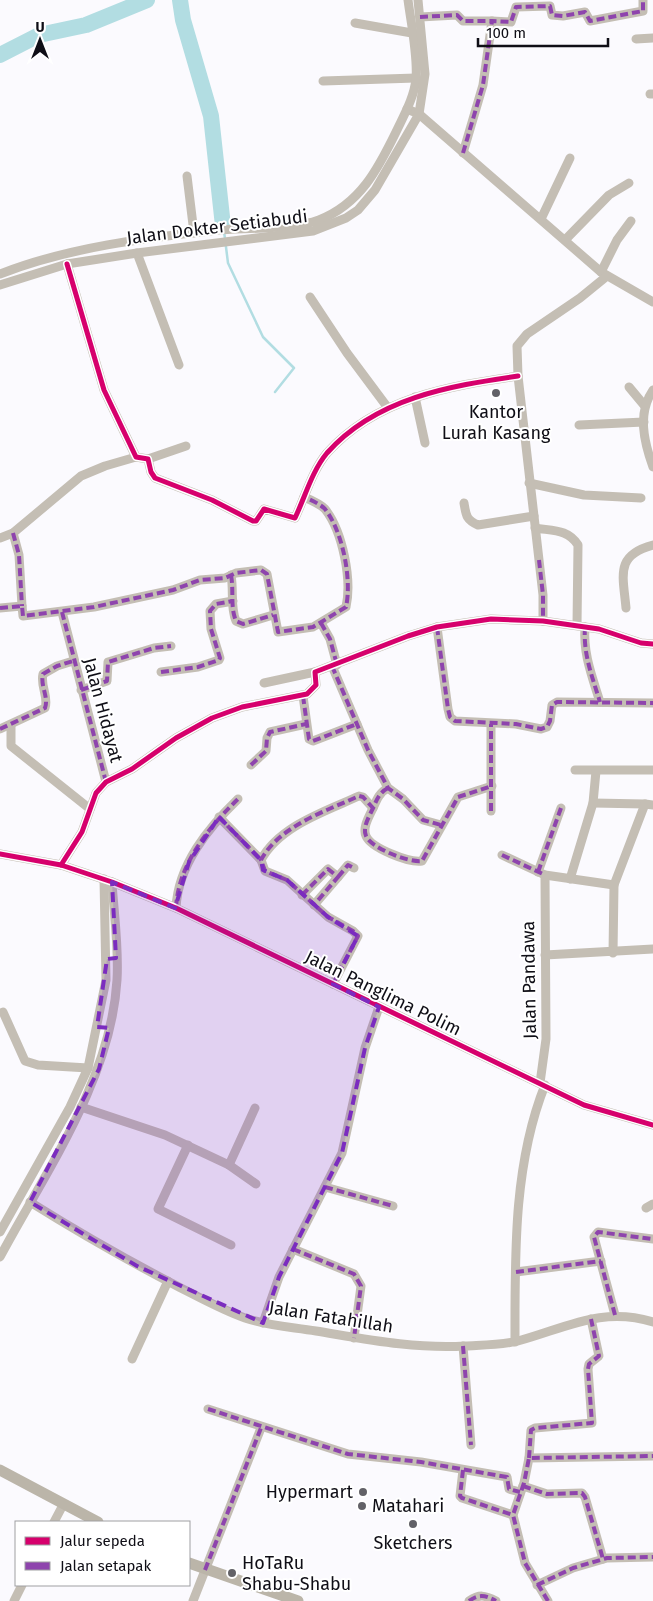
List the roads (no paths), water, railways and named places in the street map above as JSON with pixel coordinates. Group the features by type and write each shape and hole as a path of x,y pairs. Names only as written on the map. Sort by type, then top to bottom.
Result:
{"main road":[{"path":"0,1470 96,1521"},
{"path":"190,1564 298,1601"}],"street":[{"name":"Jalan Dokter Setiabudi","path":"378,176 407,109 416,78 408,0"},
{"name":"Jalan Dokter Setiabudi","path":"0,285 67,264 137,252 230,242 321,225 346,218 358,210 419,114 425,74 418,0"},
{"path":"420,16 457,15 463,21 511,22 516,7 550,6 552,15 564,16 585,12 590,21 643,11 643,0"},
{"path":"463,153 476,117 483,85 492,21"},
{"path":"355,23 412,33"},
{"path":"636,39 653,38"},
{"path":"323,81 416,78"},
{"path":"407,109 419,114 566,239 604,274 653,302"},
{"path":"541,219 570,158"},
{"path":"187,176 194,233"},
{"path":"566,239 609,195 629,183"},
{"path":"543,621 543,596 529,483 516,351 519,342 527,334 580,298 604,274 617,240 631,221"},
{"name":"Jalan Dokter Setiabudi","path":"0,274 55,256 116,244 217,230 321,225"},
{"path":"137,252 179,365"},
{"path":"67,264 104,390 136,457"},
{"path":"310,297 347,353 388,408"},
{"path":"148,459 151,472 155,478 212,500 253,521 256,521 264,509 294,519 327,454 347,435 388,408 415,397 470,383 518,376"},
{"path":"629,387 644,405"},
{"path":"653,390 644,405 647,448 653,467"},
{"path":"415,397 425,443"},
{"path":"578,424 644,422"},
{"path":"0,538 13,533 81,476 105,466 136,457 148,459 186,446"},
{"path":"529,483 584,495 641,498"},
{"path":"13,533 20,560 23,616 94,607 173,590 200,580 256,570 265,571 273,615 279,633 313,627 346,607 347,568 340,540 324,508 304,497"},
{"path":"464,503 466,516 470,522 478,525 534,516"},
{"path":"535,528 566,532 573,536 578,545 581,626 584,649 600,702"},
{"path":"626,608 624,567 628,556 634,551 653,545"},
{"path":"231,575 236,621 240,623 273,615"},
{"path":"161,672 198,667 219,660 210,621 210,611 216,604 233,601"},
{"path":"0,608 22,606"},
{"name":"Jalan Hidayat","path":"62,612 73,661 98,744 106,782 96,793 82,832 62,865"},
{"path":"264,683 335,666 408,636 437,627 491,619 543,621 581,626 599,629 641,643 653,644"},
{"path":"321,623 330,639 335,666 357,724 388,788 403,799 423,820 441,825"},
{"path":"437,627 450,717 455,721 516,724 541,729 547,727 552,705 557,702 653,703"},
{"path":"81,690 107,681 108,662 154,648 171,646"},
{"path":"0,729 11,726 45,708 47,704 41,682 43,674 73,661"},
{"path":"106,782 132,769 176,738 227,712 259,703 303,696 313,691 316,685 315,672"},
{"path":"303,696 309,739 313,741 357,724"},
{"path":"251,765 266,751 267,738 270,732 306,724"},
{"path":"491,724 491,810"},
{"path":"11,726 11,746 90,809"},
{"path":"575,770 653,770"},
{"path":"570,879 593,803 596,771"},
{"path":"388,788 379,795 373,808 365,829 366,836 370,842 400,858 415,862 422,861 426,856 441,825 447,819 458,797 492,786"},
{"path":"261,860 265,853 291,829 351,799 359,796 363,797 373,808"},
{"path":"176,908 181,881 188,862 219,818 238,799"},
{"path":"593,803 649,805 614,885 613,953"},
{"path":"542,874 562,808"},
{"path":"219,818 261,860 265,871 287,880 314,905 358,936 333,984"},
{"name":"Jalan Panglima Polim","path":"0,854 62,865 108,880 176,908 584,1105 653,1126"},
{"path":"502,855 542,874 614,885"},
{"path":"314,905 348,865 354,868"},
{"path":"302,895 328,869 338,877"},
{"name":"Jalan Pandawa","path":"516,1342 516,1272 520,1189 542,1084 546,1040 542,874"},
{"path":"0,1257 81,1107 99,1069 109,1028 117,981 112,959 108,880"},
{"path":"545,955 613,953 653,949"},
{"path":"1,1228 70,1107 88,1068 112,959"},
{"path":"263,1323 279,1277 342,1154 365,1048 379,1007"},
{"path":"3,1012 4,1026 25,1061 38,1065 88,1068"},
{"path":"97,1027 109,1028"},
{"path":"81,1107 165,1135 188,1145 228,1165 256,1184"},
{"path":"228,1165 255,1108"},
{"path":"188,1145 158,1209 231,1244"},
{"path":"325,1187 393,1206"},
{"name":"Jalan Fatahillah","path":"30,1202 168,1281 244,1318 263,1323 354,1338 422,1346 463,1346 516,1342 591,1319 615,1315 633,1316 653,1322"},
{"path":"615,1315 594,1237 598,1232 653,1239"},
{"path":"293,1249 354,1274 361,1286 354,1338"},
{"path":"516,1272 601,1261"},
{"path":"132,1359 168,1281"},
{"path":"548,1601 525,1563 513,1515 528,1458 531,1430 535,1428 592,1423 588,1369 589,1364 599,1356 591,1319"},
{"path":"463,1346 471,1445"},
{"path":"208,1409 261,1428 348,1454 421,1462 507,1477 509,1489 521,1489 547,1494 582,1493 585,1497 604,1559"},
{"path":"193,1601 261,1428"},
{"path":"528,1458 653,1456"},
{"path":"463,1470 460,1496 462,1498 513,1515"},
{"path":"55,1521 63,1505"},
{"path":"537,1585 573,1568 604,1559 653,1557"},
{"path":"14,1601 22,1586"},
{"path":"469,1601 477,1596 485,1596 496,1601"}],"waterway":[{"path":"0,55 39,35 86,25 147,0"},
{"path":"180,0 183,20 211,116 223,226"},
{"path":"224,231 228,263 263,337 294,368 275,392"}],"place":[{"name":"Kantor Lurah Kasang","path":"496,393"},
{"name":"Hypermart","path":"363,1492"},
{"name":"Matahari","path":"362,1506"},
{"name":"Sketchers","path":"413,1524"},
{"name":"HoTaRu Shabu-Shabu","path":"232,1573"}]}
